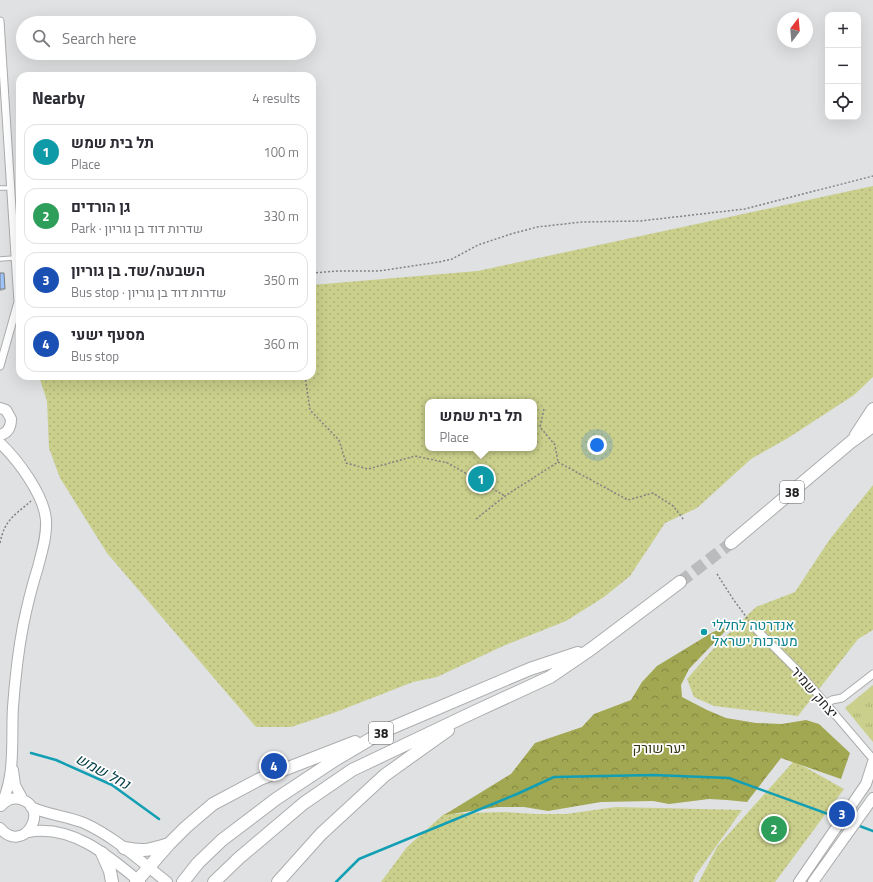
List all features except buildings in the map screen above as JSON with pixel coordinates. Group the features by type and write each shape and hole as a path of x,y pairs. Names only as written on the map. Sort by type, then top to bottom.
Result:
{"highway":[{"name":"38","path":"852,441 873,409"},
{"name":"38","path":"731,543 852,441 873,426"},
{"name":"38","path":"216,880 304,803 352,770 550,677 591,649 680,582"},
{"name":"38","path":"182,882 222,840 276,800 335,760 384,731 530,669 591,649"},
{"path":"278,882 321,834 385,775 474,712"},
{"path":"138,881 169,844 213,804 260,779 384,731"},
{"path":"124,848 146,851 169,844"},
{"path":"102,853 110,870 112,882"}],"main road":[{"path":"2,407 11,419 8,441 11,454"},
{"path":"0,435 6,432 9,428"},
{"path":"0,443 11,454 38,494 44,507 46,520 44,544 23,626 15,684 11,758 7,789 0,806"},
{"path":"11,758 16,785 33,811 34,820 28,832"},
{"path":"799,882 866,784 872,770"},
{"path":"0,806 4,802 13,798 27,803 47,814 72,819 84,824 110,838 167,882"},
{"path":"813,882 873,798"},
{"path":"0,828 5,833 14,836 28,832 46,830 69,835 90,845 138,881"}],"street":[{"path":"0,21 16,258"},
{"path":"0,366 16,309"},
{"name":"יצחק שמיר","path":"754,627 797,670 873,759"},
{"path":"826,704 832,700 842,698 873,674"}],"lane":[{"path":"0,188 11,188"},
{"path":"0,259 16,258"}],"path":[{"path":"316,273 379,271 439,262 452,259 478,245 537,227 582,222 640,221 729,212 873,176"},
{"path":"306,380 310,410 339,440 346,463 368,469 415,456 441,461 448,463 505,496"},
{"path":"544,409 540,427 555,445 558,462"},
{"path":"476,519 505,496 558,462"},
{"path":"558,462 628,500 653,493 673,506 684,520"},
{"path":"0,543 2,533 7,523 14,514 38,494"},
{"path":"717,574 754,627"}],"green space":[{"path":"873,186 873,377 854,395 788,438 751,459 697,508 665,523 630,576 604,597 566,621 503,646 437,677 413,682 336,712 291,727 256,727 107,553 60,478 49,448 47,401 40,380 316,380 316,285 478,271"},
{"path":"873,485 873,630 858,639 798,716 714,706 694,697 687,679 715,647 756,607 795,592 830,539"},
{"name":"יער שורק","path":"730,626 689,669 681,685 682,697 726,718 756,723 782,724 806,720 819,724 850,753 841,779 781,758 747,802 709,799 669,804 653,801 601,802 548,811 524,807 498,807 444,815 511,774 535,743 582,727 594,714 631,700 642,682 657,666 713,632"},
{"path":"873,685 873,742 845,708"},
{"path":"794,761 844,789 775,882 699,882 717,847"},
{"path":"616,807 742,810 695,876 693,882 381,882 407,847 444,814 504,812 566,814"}],"waterway":[{"name":"נחל שמש","path":"31,753 56,760 112,785 159,819"},
{"path":"336,882 359,859 517,794 554,777 653,775 729,778 839,818"},
{"path":"857,825 873,831"}],"tunnel":[{"path":"680,582 731,543"}],"place":[{"name":"תל בית שמש","path":"481,479"},
{"name":"אנדרטה לחללי מערכות ישראל","path":"704,632"},
{"name":"מסעף ישעי","path":"274,766"},
{"name":"השבעה/שד. בן גוריון","path":"842,814"},
{"name":"גן הורדים","path":"774,829"}]}
